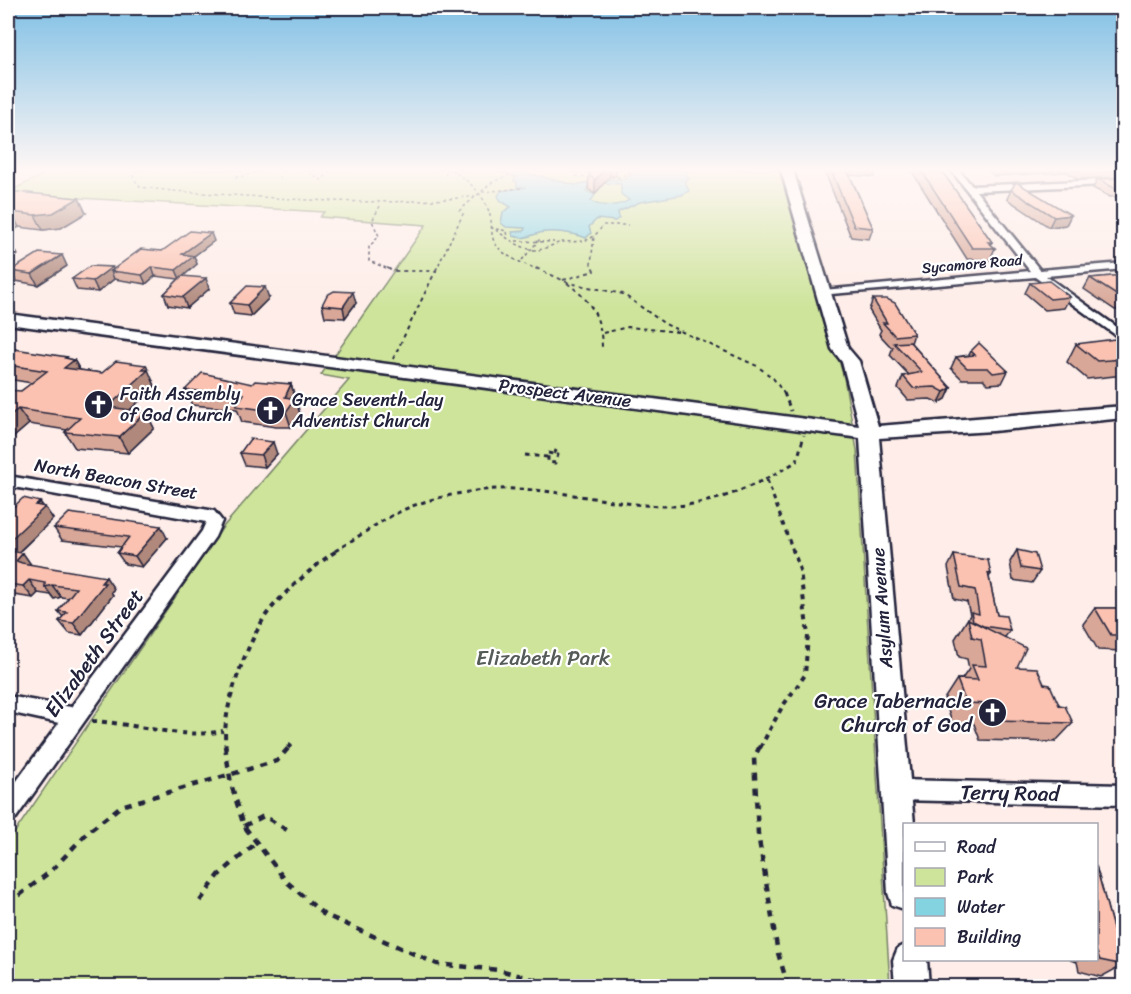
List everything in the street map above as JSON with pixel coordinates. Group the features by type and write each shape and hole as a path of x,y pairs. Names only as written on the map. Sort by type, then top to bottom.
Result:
{"main road":[{"name":"Asylum Avenue","path":"803,216 829,292"},
{"name":"Asylum Avenue","path":"807,216 829,292 840,348 850,361 869,432 903,880"},
{"name":"Prospect Avenue","path":"8,319 869,432 993,425 1124,412"},
{"path":"910,961 912,987"}],"street":[{"path":"991,216 1037,274 1124,338"},
{"name":"Sycamore Road","path":"829,292 1124,266"},
{"name":"North Beacon Street","path":"8,481 209,515 214,521"},
{"name":"Elizabeth Street","path":"8,810 83,719 209,533 214,521"},
{"path":"8,704 83,719"},
{"name":"Terry Road","path":"896,790 1124,795"}],"path":[{"path":"375,216 372,221 380,237 369,247 369,261 385,265 393,271 437,271"},
{"path":"391,362 462,216"},
{"path":"490,216 490,226 495,243 522,260 564,281 595,306 603,333 602,350"},
{"path":"581,243 594,235 603,225 628,225"},
{"path":"490,226 531,249 537,250 562,242"},
{"path":"564,281 594,271 591,264 593,257 591,246 594,235"},
{"path":"522,260 535,242 540,239"},
{"path":"514,241 581,243 591,246"},
{"path":"564,281 616,291 628,296 663,323 734,353 754,365 784,390 792,413"},
{"path":"603,333 628,327 684,333"},
{"path":"560,987 499,970 437,964 324,914 286,881 244,826 230,773 223,731 243,660 265,616 334,552 402,510 454,495 498,489 542,491 662,506 699,502 766,480 797,461 804,438"},
{"path":"554,454 557,449"},
{"path":"525,455 547,458 548,462 555,463 558,455 548,453 547,458"},
{"path":"766,480 800,570 808,636 805,675 782,707 754,758 758,834 778,953 788,987"},
{"path":"83,719 143,726 181,736 207,735 223,731"},
{"path":"8,904 51,871 88,832 121,806 276,761 294,741"},
{"path":"244,826 264,816 271,818 292,833"},
{"path":"200,901 219,875 256,843"}],"green space":[{"name":"Elizabeth Park","path":"795,216 815,292 824,307 844,378 857,450 890,986 8,985 8,842 223,527 349,380 321,375 426,225 320,217"}],"water":[{"path":"502,216 619,218 615,221 597,219 589,227 591,233 586,238 554,232 528,237 513,236 512,232 524,231 525,228 506,227 501,223"}],"building":[{"path":"850,216 868,216 873,228 854,226"},
{"path":"951,216 974,216 992,242 988,242 995,248 972,248"},
{"path":"190,231 211,233 182,254 194,256 176,270 152,267 142,275 111,271 141,249 162,251"},
{"path":"39,253 62,255 32,274 10,271"},
{"path":"90,266 112,267 93,281 72,279"},
{"path":"1124,275 1124,298 1090,278"},
{"path":"182,276 206,278 183,297 164,294"},
{"path":"1049,281 1070,297 1050,299 1030,283"},
{"path":"247,286 265,287 247,305 230,303"},
{"path":"334,291 353,292 343,307 322,305 327,295"},
{"path":"873,299 887,299 895,303 914,334 895,336 883,323 887,323"},
{"path":"1115,339 1124,345 1124,359 1097,361 1076,344"},
{"path":"910,342 951,388 944,392 935,387 913,388 903,376 922,372 894,343"},
{"path":"979,343 1008,371 993,373 988,368 967,368 956,357 975,355 971,351"},
{"path":"8,348 67,357 65,358 74,360 64,368 102,373 116,361 146,365 142,370 148,370 108,407 146,412 119,437 65,432 80,418 18,409 8,417 8,390 21,391 47,371 8,365"},
{"path":"202,373 252,384 255,381 291,384 285,397 295,399 286,412 271,411 236,406 244,394 185,390"},
{"path":"250,439 273,442 261,455 240,453"},
{"path":"23,498 40,502 36,505 45,507 8,542 8,512"},
{"path":"69,513 161,526 135,556 117,553 129,537 54,528"},
{"path":"1017,550 1035,554 1040,571 1021,568"},
{"path":"8,551 23,553 16,561 22,563 106,577 101,583 105,583 73,623 59,621 67,612 58,611 76,588 52,585 45,587 45,583 29,580 23,586 8,584"},
{"path":"954,555 988,560 991,574 988,573 997,615 1006,616 1010,630 983,626 973,621 971,612 979,614 975,590 961,587"},
{"path":"1095,608 1124,608 1124,635 1111,635"},
{"path":"968,619 1026,648 1017,667 1037,668 1044,684 1050,685 1059,705 1065,706 1073,723 996,721 989,704 966,703 957,679 978,680 972,665 986,666 981,639 972,637"},
{"path":"1098,873 1123,965 1100,960 1098,955"}],"place":[{"name":"Faith Assembly of God Church","path":"99,404"},
{"name":"Grace Seventh-day Adventist Church","path":"271,410"},
{"name":"Grace Tabernacle Church of God","path":"993,713"}]}
